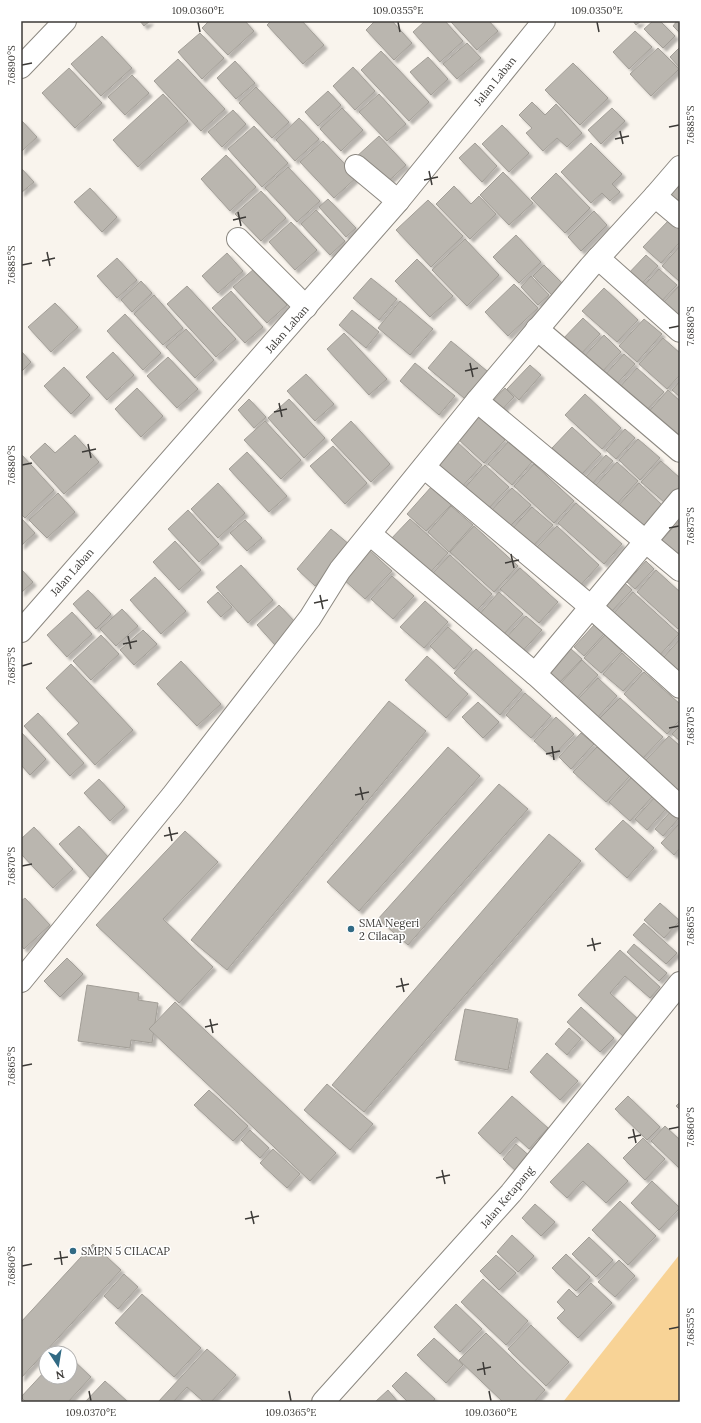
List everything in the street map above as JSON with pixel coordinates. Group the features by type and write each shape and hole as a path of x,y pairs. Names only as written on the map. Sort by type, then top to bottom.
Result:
{"street":[{"path":"21,67 65,21"},
{"name":"Jalan Laban","path":"21,631 398,201 544,21"},
{"path":"356,166 398,201"},
{"path":"21,981 172,796 310,618 340,570 537,329 598,258 680,167"},
{"path":"655,196 680,217"},
{"path":"238,239 306,307"},
{"path":"598,258 680,331"},
{"path":"537,329 680,451"},
{"path":"477,401 680,570"},
{"path":"424,467 591,607 680,687"},
{"path":"535,674 680,500"},
{"path":"370,534 535,674 680,807"},
{"name":"Jalan Ketapang","path":"323,1402 511,1193 680,983"}],"shaded area":[{"path":"680,1254 680,1402 563,1402"}],"building":[{"path":"140,21 150,21 144,26"},
{"path":"209,21 245,21 254,31 228,55 202,28"},
{"path":"271,21 302,21 324,45 303,64 267,25"},
{"path":"375,21 392,21 412,43 394,60 366,30"},
{"path":"425,21 445,21 463,41 440,62 413,32"},
{"path":"489,21 498,31 477,50 451,22"},
{"path":"633,21 641,21 636,25"},
{"path":"653,21 660,21 675,36 663,48 644,29"},
{"path":"677,21 680,21 680,33 673,26"},
{"path":"635,31 652,47 629,69 613,52"},
{"path":"200,33 224,58 202,79 178,52"},
{"path":"102,36 132,68 101,96 71,64"},
{"path":"467,43 481,58 457,79 443,64"},
{"path":"680,47 680,68 670,57"},
{"path":"658,48 679,69 651,96 630,74"},
{"path":"381,51 429,102 409,121 361,70"},
{"path":"428,57 448,79 431,95 410,72"},
{"path":"178,59 225,109 201,131 154,81"},
{"path":"235,61 255,83 236,99 217,78"},
{"path":"573,63 608,98 580,125 545,90"},
{"path":"353,67 375,91 355,110 333,86"},
{"path":"69,68 102,103 75,128 42,93"},
{"path":"132,75 149,93 125,115 108,97"},
{"path":"256,87 289,122 272,138 239,103"},
{"path":"328,91 341,105 318,126 305,112"},
{"path":"163,94 188,121 138,167 113,140"},
{"path":"379,94 406,124 387,141 359,112"},
{"path":"532,102 545,115 556,104 582,133 567,147 557,138 543,151 526,133 532,128 519,115"},
{"path":"342,108 363,130 341,151 320,129"},
{"path":"612,108 625,121 601,144 588,130"},
{"path":"233,110 246,124 222,147 208,132"},
{"path":"299,118 319,139 295,161 276,140"},
{"path":"21,120 37,137 21,152"},
{"path":"502,125 529,153 509,172 482,144"},
{"path":"254,126 288,163 262,187 228,149"},
{"path":"379,136 406,165 382,187 355,158"},
{"path":"323,141 357,177 334,198 300,162"},
{"path":"475,143 497,166 482,182 459,158"},
{"path":"591,143 622,174 612,184 620,192 610,201 602,193 591,203 561,172"},
{"path":"226,155 256,187 230,211 201,179"},
{"path":"288,167 320,201 297,222 265,188"},
{"path":"21,168 34,182 21,193"},
{"path":"503,172 533,203 509,225 480,195"},
{"path":"556,173 590,208 565,233 531,198"},
{"path":"680,184 680,206 669,196"},
{"path":"454,186 471,204 479,196 496,214 470,239 436,204"},
{"path":"90,188 117,217 102,232 74,202"},
{"path":"261,191 286,218 261,241 235,214"},
{"path":"328,199 356,228 346,237 319,207"},
{"path":"428,200 463,236 431,267 396,230"},
{"path":"316,210 345,241 330,255 301,224"},
{"path":"594,211 607,225 581,251 568,237"},
{"path":"670,219 680,228 680,242 661,263 643,247"},
{"path":"291,222 317,250 295,270 269,242"},
{"path":"516,235 541,262 519,283 493,257"},
{"path":"465,239 499,275 467,306 432,270"},
{"path":"680,246 680,281 679,281 662,266"},
{"path":"227,253 243,271 218,293 202,276"},
{"path":"646,255 658,266 638,288 625,277"},
{"path":"117,258 137,280 117,298 97,276"},
{"path":"417,259 453,296 430,317 395,281"},
{"path":"544,265 564,285 553,296 533,276"},
{"path":"254,269 287,305 267,323 233,287"},
{"path":"659,269 677,285 657,306 640,290"},
{"path":"531,276 549,295 538,305 521,287"},
{"path":"371,278 397,299 379,320 353,298"},
{"path":"141,281 152,293 132,312 121,300"},
{"path":"514,284 538,308 508,336 485,312"},
{"path":"680,285 680,326 659,307"},
{"path":"187,286 236,339 216,357 167,304"},
{"path":"604,288 638,320 617,342 582,311"},
{"path":"231,291 263,327 245,343 212,308"},
{"path":"154,295 183,328 163,345 134,314"},
{"path":"400,301 433,329 410,355 378,328"},
{"path":"55,303 78,327 51,352 28,327"},
{"path":"352,310 379,332 366,348 339,325"},
{"path":"125,314 161,353 143,370 107,331"},
{"path":"583,318 600,334 577,358 560,342"},
{"path":"644,319 662,334 637,362 619,346"},
{"path":"186,329 214,360 195,378 166,347"},
{"path":"344,333 387,379 369,395 327,349"},
{"path":"604,335 621,352 598,376 580,361"},
{"path":"663,338 680,353 680,375 667,389 639,364"},
{"path":"451,341 493,376 470,403 428,368"},
{"path":"21,351 31,362 21,372"},
{"path":"113,352 134,375 107,400 86,377"},
{"path":"624,354 635,364 614,387 603,377"},
{"path":"168,357 198,389 177,408 147,376"},
{"path":"415,363 455,396 439,415 400,381"},
{"path":"530,365 541,375 519,400 507,389"},
{"path":"64,367 90,395 71,414 44,386"},
{"path":"637,368 664,392 643,414 617,390"},
{"path":"306,374 334,404 315,421 287,391"},
{"path":"680,381 680,397 672,390"},
{"path":"137,388 163,416 141,437 115,409"},
{"path":"505,388 514,397 497,415 488,406"},
{"path":"668,390 680,401 680,448 645,416"},
{"path":"585,394 621,428 602,449 565,415"},
{"path":"249,399 266,417 254,428 238,410"},
{"path":"289,399 325,438 304,458 268,418"},
{"path":"479,416 505,440 484,463 458,439"},
{"path":"265,421 301,460 281,479 244,440"},
{"path":"351,421 390,464 371,482 331,440"},
{"path":"572,427 601,454 582,474 552,448"},
{"path":"625,429 635,438 616,459 606,450"},
{"path":"75,435 99,462 64,494 30,457 45,443 55,453"},
{"path":"638,439 660,458 640,480 619,460"},
{"path":"456,441 482,465 459,490 433,467"},
{"path":"509,441 532,462 512,485 488,464"},
{"path":"333,446 367,483 345,504 310,466"},
{"path":"247,452 287,496 269,512 229,469"},
{"path":"21,454 54,490 25,518 21,514"},
{"path":"606,455 613,461 592,484 585,478"},
{"path":"661,461 680,478 680,486 665,503 641,482"},
{"path":"617,462 638,481 615,506 594,487"},
{"path":"534,464 574,501 554,523 514,486"},
{"path":"485,465 509,487 485,512 462,491"},
{"path":"218,483 245,513 218,538 191,509"},
{"path":"639,483 662,505 640,530 616,508"},
{"path":"432,486 452,504 426,531 407,514"},
{"path":"512,488 531,505 507,529 489,513"},
{"path":"58,493 75,512 47,538 29,520"},
{"path":"576,503 622,544 604,564 558,523"},
{"path":"451,506 473,525 449,552 428,532"},
{"path":"532,507 553,525 531,548 511,530"},
{"path":"188,510 219,544 199,562 168,529"},
{"path":"21,518 35,533 21,546"},
{"path":"410,519 448,553 427,576 389,541"},
{"path":"245,520 262,538 247,551 230,533"},
{"path":"680,520 680,559 661,541"},
{"path":"474,526 518,566 494,592 450,552"},
{"path":"557,526 599,565 578,588 535,549"},
{"path":"331,529 350,545 315,586 297,569"},
{"path":"175,541 201,570 179,590 153,562"},
{"path":"368,549 392,571 365,599 341,577"},
{"path":"450,555 492,594 472,616 429,577"},
{"path":"646,561 654,569 635,589 627,582"},
{"path":"241,565 273,600 248,623 216,587"},
{"path":"520,568 558,602 539,623 500,589"},
{"path":"21,569 33,582 21,593"},
{"path":"656,570 680,592 680,626 678,629 637,592"},
{"path":"392,576 414,596 393,619 371,599"},
{"path":"155,577 186,611 161,634 130,600"},
{"path":"625,583 632,590 609,614 602,608"},
{"path":"88,590 111,614 96,629 73,604"},
{"path":"218,592 232,607 221,617 207,602"},
{"path":"499,592 523,614 500,638 477,617"},
{"path":"633,592 679,634 658,657 612,615"},
{"path":"425,601 448,622 424,648 400,627"},
{"path":"279,605 297,624 275,645 257,625"},
{"path":"122,609 138,626 116,646 100,629"},
{"path":"72,612 92,634 67,657 47,635"},
{"path":"526,616 542,630 519,655 503,641"},
{"path":"594,625 604,634 584,656 574,647"},
{"path":"448,627 472,649 454,669 430,646"},
{"path":"143,630 157,644 134,665 120,650"},
{"path":"101,635 119,654 91,680 73,661"},
{"path":"605,635 622,651 601,673 584,658"},
{"path":"680,639 680,675 662,659"},
{"path":"570,648 582,659 558,684 546,673"},
{"path":"476,649 522,690 500,715 454,673"},
{"path":"622,653 642,671 623,691 603,674"},
{"path":"427,656 468,694 446,718 405,680"},
{"path":"582,660 598,675 575,700 559,685"},
{"path":"181,661 221,704 197,726 157,684"},
{"path":"71,664 133,730 95,765 67,734 79,723 46,688"},
{"path":"644,672 680,704 680,720 667,734 624,694"},
{"path":"598,678 617,696 597,718 577,700"},
{"path":"525,693 551,716 531,738 506,715"},
{"path":"620,698 663,737 642,759 599,719"},
{"path":"389,701 426,731 227,970 191,940"},
{"path":"478,702 499,722 483,738 462,717"},
{"path":"38,713 84,763 70,776 24,726"},
{"path":"556,717 574,734 552,757 534,741"},
{"path":"680,726 680,741 672,734"},
{"path":"21,732 46,759 30,775 21,765"},
{"path":"581,733 594,744 571,769 559,757"},
{"path":"669,736 680,746 680,795 644,762"},
{"path":"448,747 480,776 359,911 327,882"},
{"path":"597,747 630,776 606,802 573,772"},
{"path":"632,777 653,796 630,821 609,802"},
{"path":"99,779 125,807 110,821 84,793"},
{"path":"499,784 528,809 408,945 378,919"},
{"path":"655,797 667,808 647,830 635,819"},
{"path":"673,809 680,817 663,836 655,829"},
{"path":"623,820 654,848 627,878 595,849"},
{"path":"680,823 680,848 674,855 661,843"},
{"path":"79,826 111,860 90,878 59,844"},
{"path":"34,827 73,869 53,888 21,854 21,839"},
{"path":"185,831 218,862 163,919 213,967 179,1003 96,925"},
{"path":"549,834 581,861 364,1112 332,1085"},
{"path":"25,898 50,925 24,949 21,945 21,901"},
{"path":"660,903 680,921 664,938 644,920"},
{"path":"644,923 677,953 666,964 633,935"},
{"path":"634,944 667,973 659,981 627,952"},
{"path":"620,950 660,987 650,998 625,976 610,993 639,1020 624,1037 578,995"},
{"path":"67,958 83,974 60,997 44,981"},
{"path":"87,985 139,993 138,1000 158,1003 152,1043 131,1040 130,1048 78,1041"},
{"path":"175,1002 336,1153 310,1181 149,1029"},
{"path":"581,1007 614,1038 600,1052 567,1022"},
{"path":"465,1009 518,1019 508,1070 455,1060"},
{"path":"569,1028 581,1039 567,1055 555,1044"},
{"path":"547,1053 578,1081 560,1100 530,1072"},
{"path":"327,1084 373,1124 350,1150 304,1110"},
{"path":"209,1090 248,1126 233,1141 194,1105"},
{"path":"512,1096 548,1128 529,1149 516,1137 500,1154 478,1133"},
{"path":"628,1096 660,1127 647,1140 615,1109"},
{"path":"680,1102 680,1110 676,1106"},
{"path":"665,1126 680,1140 680,1169 651,1141"},
{"path":"250,1130 269,1148 260,1158 241,1140"},
{"path":"643,1138 665,1159 645,1180 623,1158"},
{"path":"588,1143 628,1181 606,1203 583,1181 567,1198 550,1182"},
{"path":"516,1144 533,1159 519,1174 503,1159"},
{"path":"273,1149 300,1174 287,1188 260,1163"},
{"path":"652,1181 680,1208 659,1230 631,1203"},
{"path":"620,1201 656,1236 628,1265 592,1230"},
{"path":"535,1204 555,1222 541,1236 522,1218"},
{"path":"512,1235 534,1256 518,1272 497,1252"},
{"path":"589,1237 613,1260 596,1277 572,1254"},
{"path":"93,1244 121,1270 52,1345 38,1345 38,1360 21,1378 21,1322"},
{"path":"566,1254 590,1277 576,1291 552,1268"},
{"path":"496,1255 516,1273 499,1290 480,1271"},
{"path":"619,1260 635,1276 615,1297 598,1282"},
{"path":"124,1274 138,1287 118,1309 104,1296"},
{"path":"483,1279 528,1321 506,1345 461,1302"},
{"path":"591,1283 612,1303 578,1338 557,1318 565,1310 557,1302 569,1289 577,1297"},
{"path":"142,1294 201,1348 174,1377 115,1323"},
{"path":"456,1304 482,1329 460,1352 434,1327"},
{"path":"531,1325 569,1362 546,1386 508,1349"},
{"path":"486,1333 545,1390 534,1402 503,1402 459,1360"},
{"path":"434,1338 463,1365 446,1383 417,1355"},
{"path":"207,1349 236,1375 211,1402 204,1402 187,1387 173,1402 158,1402"},
{"path":"78,1365 91,1377 68,1402 26,1402 21,1397 38,1379 38,1385 78,1385"},
{"path":"406,1372 435,1399 432,1402 408,1402 392,1386"},
{"path":"105,1381 128,1402 85,1402"},
{"path":"388,1390 398,1402 375,1402"}],"place":[{"name":"SMA Negeri 2 Cilacap","path":"351,929"},
{"name":"SMPN 5 CILACAP","path":"73,1251"}]}
